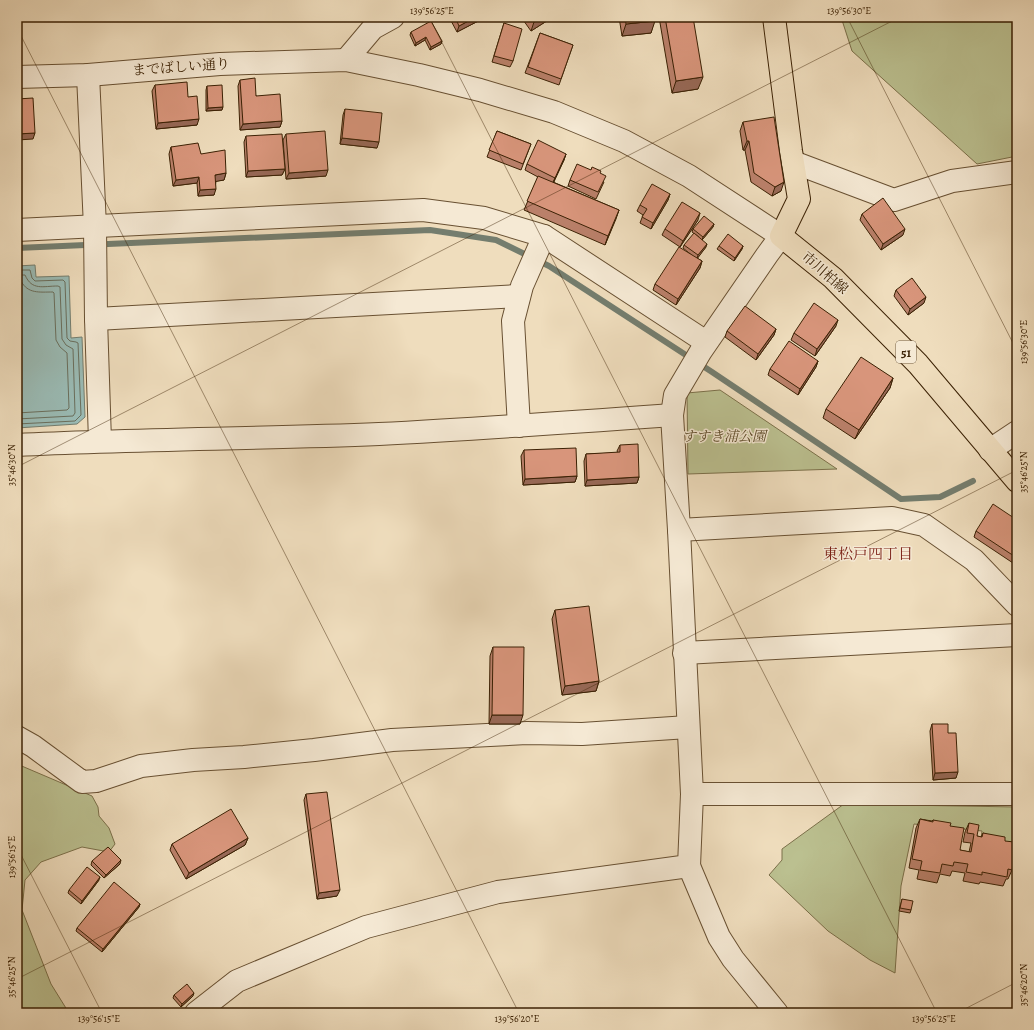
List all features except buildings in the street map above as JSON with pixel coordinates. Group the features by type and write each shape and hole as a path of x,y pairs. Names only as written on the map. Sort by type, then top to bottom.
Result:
{"main road":[{"path":"774,17 799,199 781,236"},
{"name":"市川柏線","path":"781,236 833,278 918,364 1017,481"}],"street":[{"path":"346,60 373,28 393,17"},
{"name":"までばしい通り","path":"17,77 88,75 220,64 346,60 420,75 480,90 554,112 624,141 689,176 781,236"},
{"path":"88,75 95,239 100,441"},
{"path":"793,162 894,200 952,181 1017,172"},
{"path":"17,230 95,239 423,210 484,218 699,354"},
{"path":"777,1013 733,959 720,937 689,866 692,794 672,415 675,395 699,354 766,255 781,236"},
{"path":"519,426 513,322 522,286 537,251"},
{"path":"96,319 519,296"},
{"path":"17,445 100,441 378,434 672,415"},
{"path":"990,450 1017,432"},
{"path":"679,530 892,518 924,525 974,560 1017,605"},
{"path":"684,653 1017,636"},
{"path":"17,737 33,746 82,782 96,782 141,766 193,760 299,752 392,740 527,733 582,734 688,727"},
{"path":"692,794 1017,794"},
{"path":"196,1013 237,981 366,927 498,892 689,866"}],"green space":[{"path":"841,17 1017,17 1017,156 977,164 852,51"},
{"name":"すすき浦公園","path":"720,390 837,469 688,474 687,393"},
{"path":"17,764 92,796 98,807 99,816 109,828 115,844 109,852 82,847 41,862 25,880 22,910 51,984 69,1013 17,1013"},
{"path":"844,804 1017,807 1017,872 1016,856 1012,846 981,839 982,831 914,824 901,886 895,973 870,960 828,931 769,875 782,860 782,849"}],"water":[{"path":"35,265 36,277 69,276 71,338 82,337 85,417 77,424 17,428 17,266"}],"waterway":[{"path":"17,248 430,230 496,240 549,266 712,372 901,499 940,497 973,481"}],"district":[{"name":"東松戸四丁目","path":"868,554"}]}
